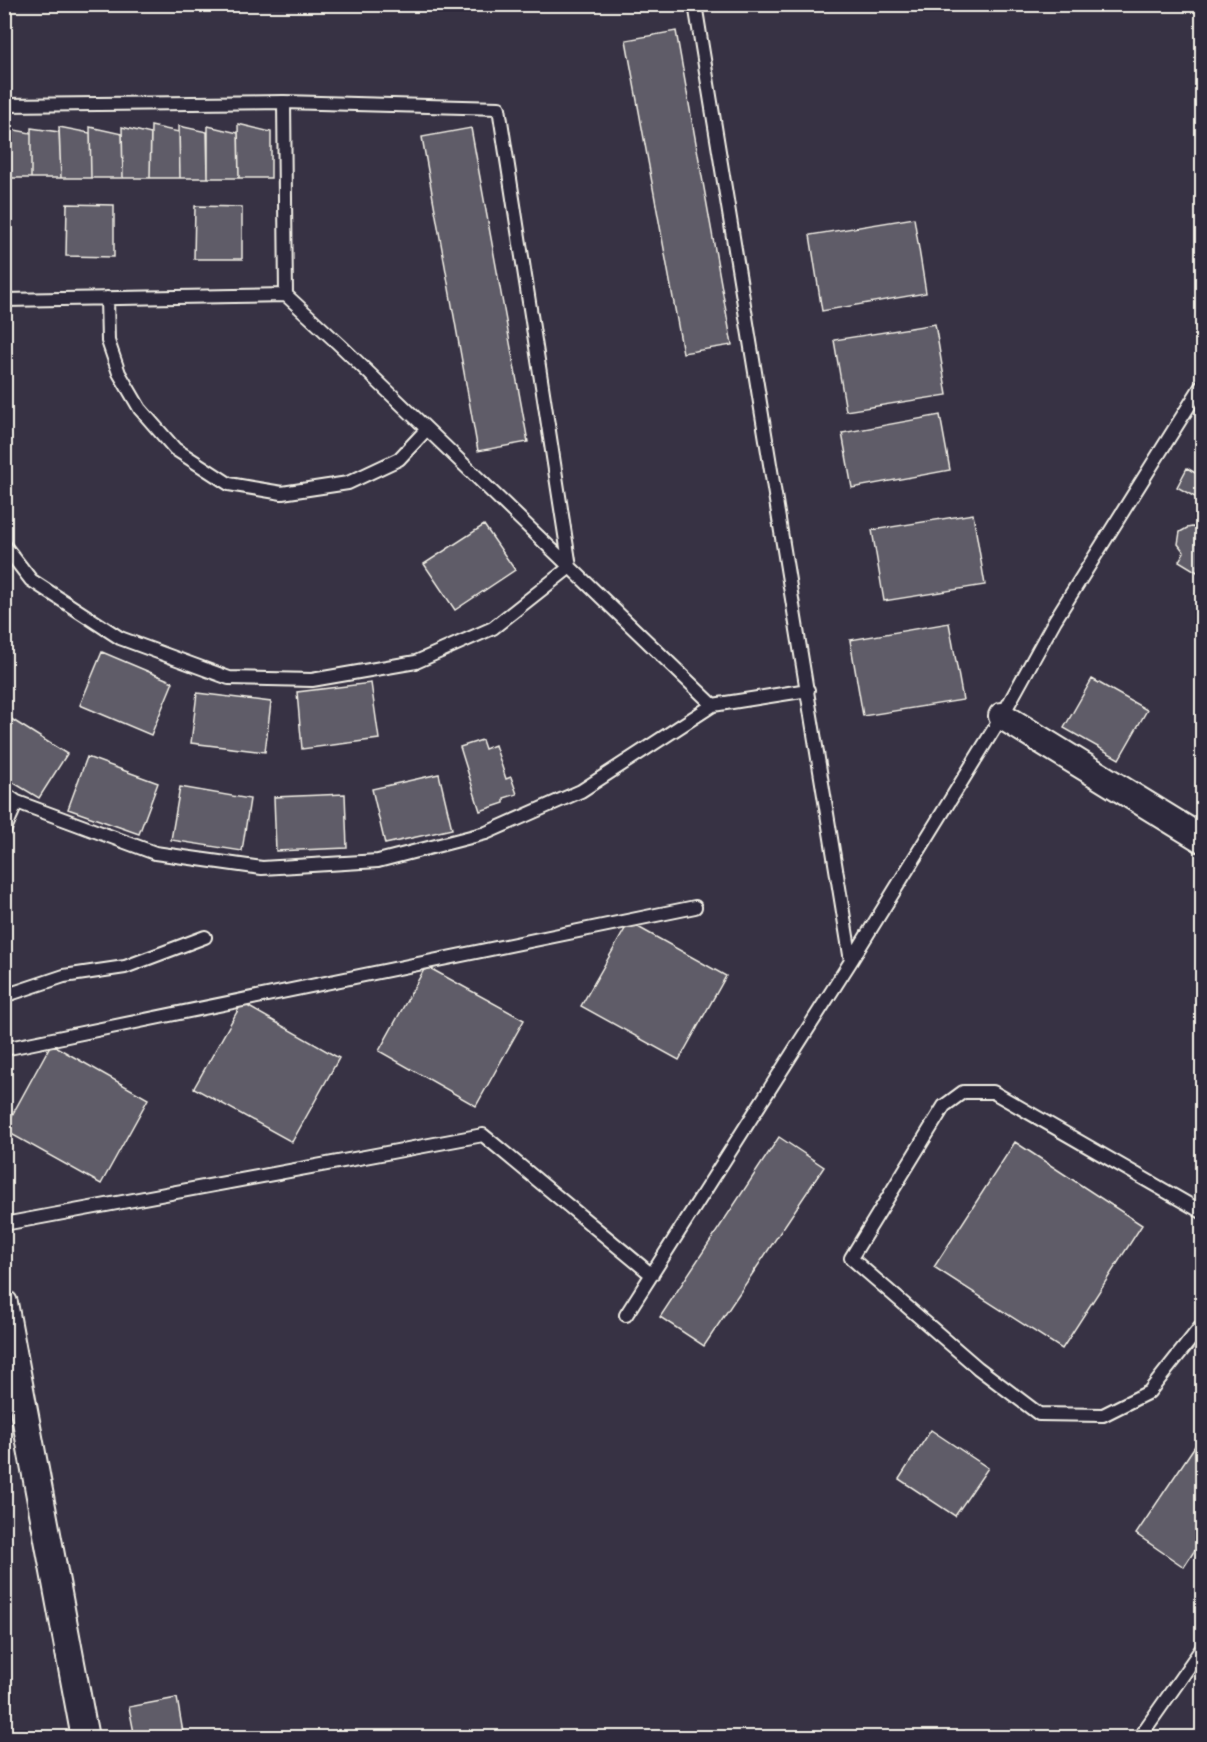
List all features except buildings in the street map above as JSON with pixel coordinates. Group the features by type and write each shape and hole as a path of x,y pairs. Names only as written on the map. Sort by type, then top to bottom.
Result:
{"street":[{"path":"1002,716 1203,839"},
{"path":"4,1303 85,1737"}],"lane":[{"path":"695,4 851,961"},
{"path":"4,105 284,102 499,108 570,567"},
{"path":"284,102 286,295"},
{"path":"4,300 286,295 713,705"},
{"path":"107,298 108,341 119,374 140,409 175,449 230,484 282,493 348,483 399,459 427,429"},
{"path":"626,1315 851,961 1002,716 1055,620 1203,385"},
{"path":"4,545 31,580 120,638 229,678 312,680 416,662 493,628 570,567"},
{"path":"4,793 17,802 155,853 262,868 378,861 486,833 581,790 713,705 808,690"},
{"path":"4,831 17,802"},
{"path":"4,1049 694,907"},
{"path":"4,996 64,976 125,967 205,937"},
{"path":"1203,1212 993,1092 963,1092 944,1106 850,1258 978,1368 1039,1414 1104,1415 1149,1392 1203,1325"},
{"path":"4,1224 483,1135 652,1275"},
{"path":"1139,1737 1203,1648"}]}
